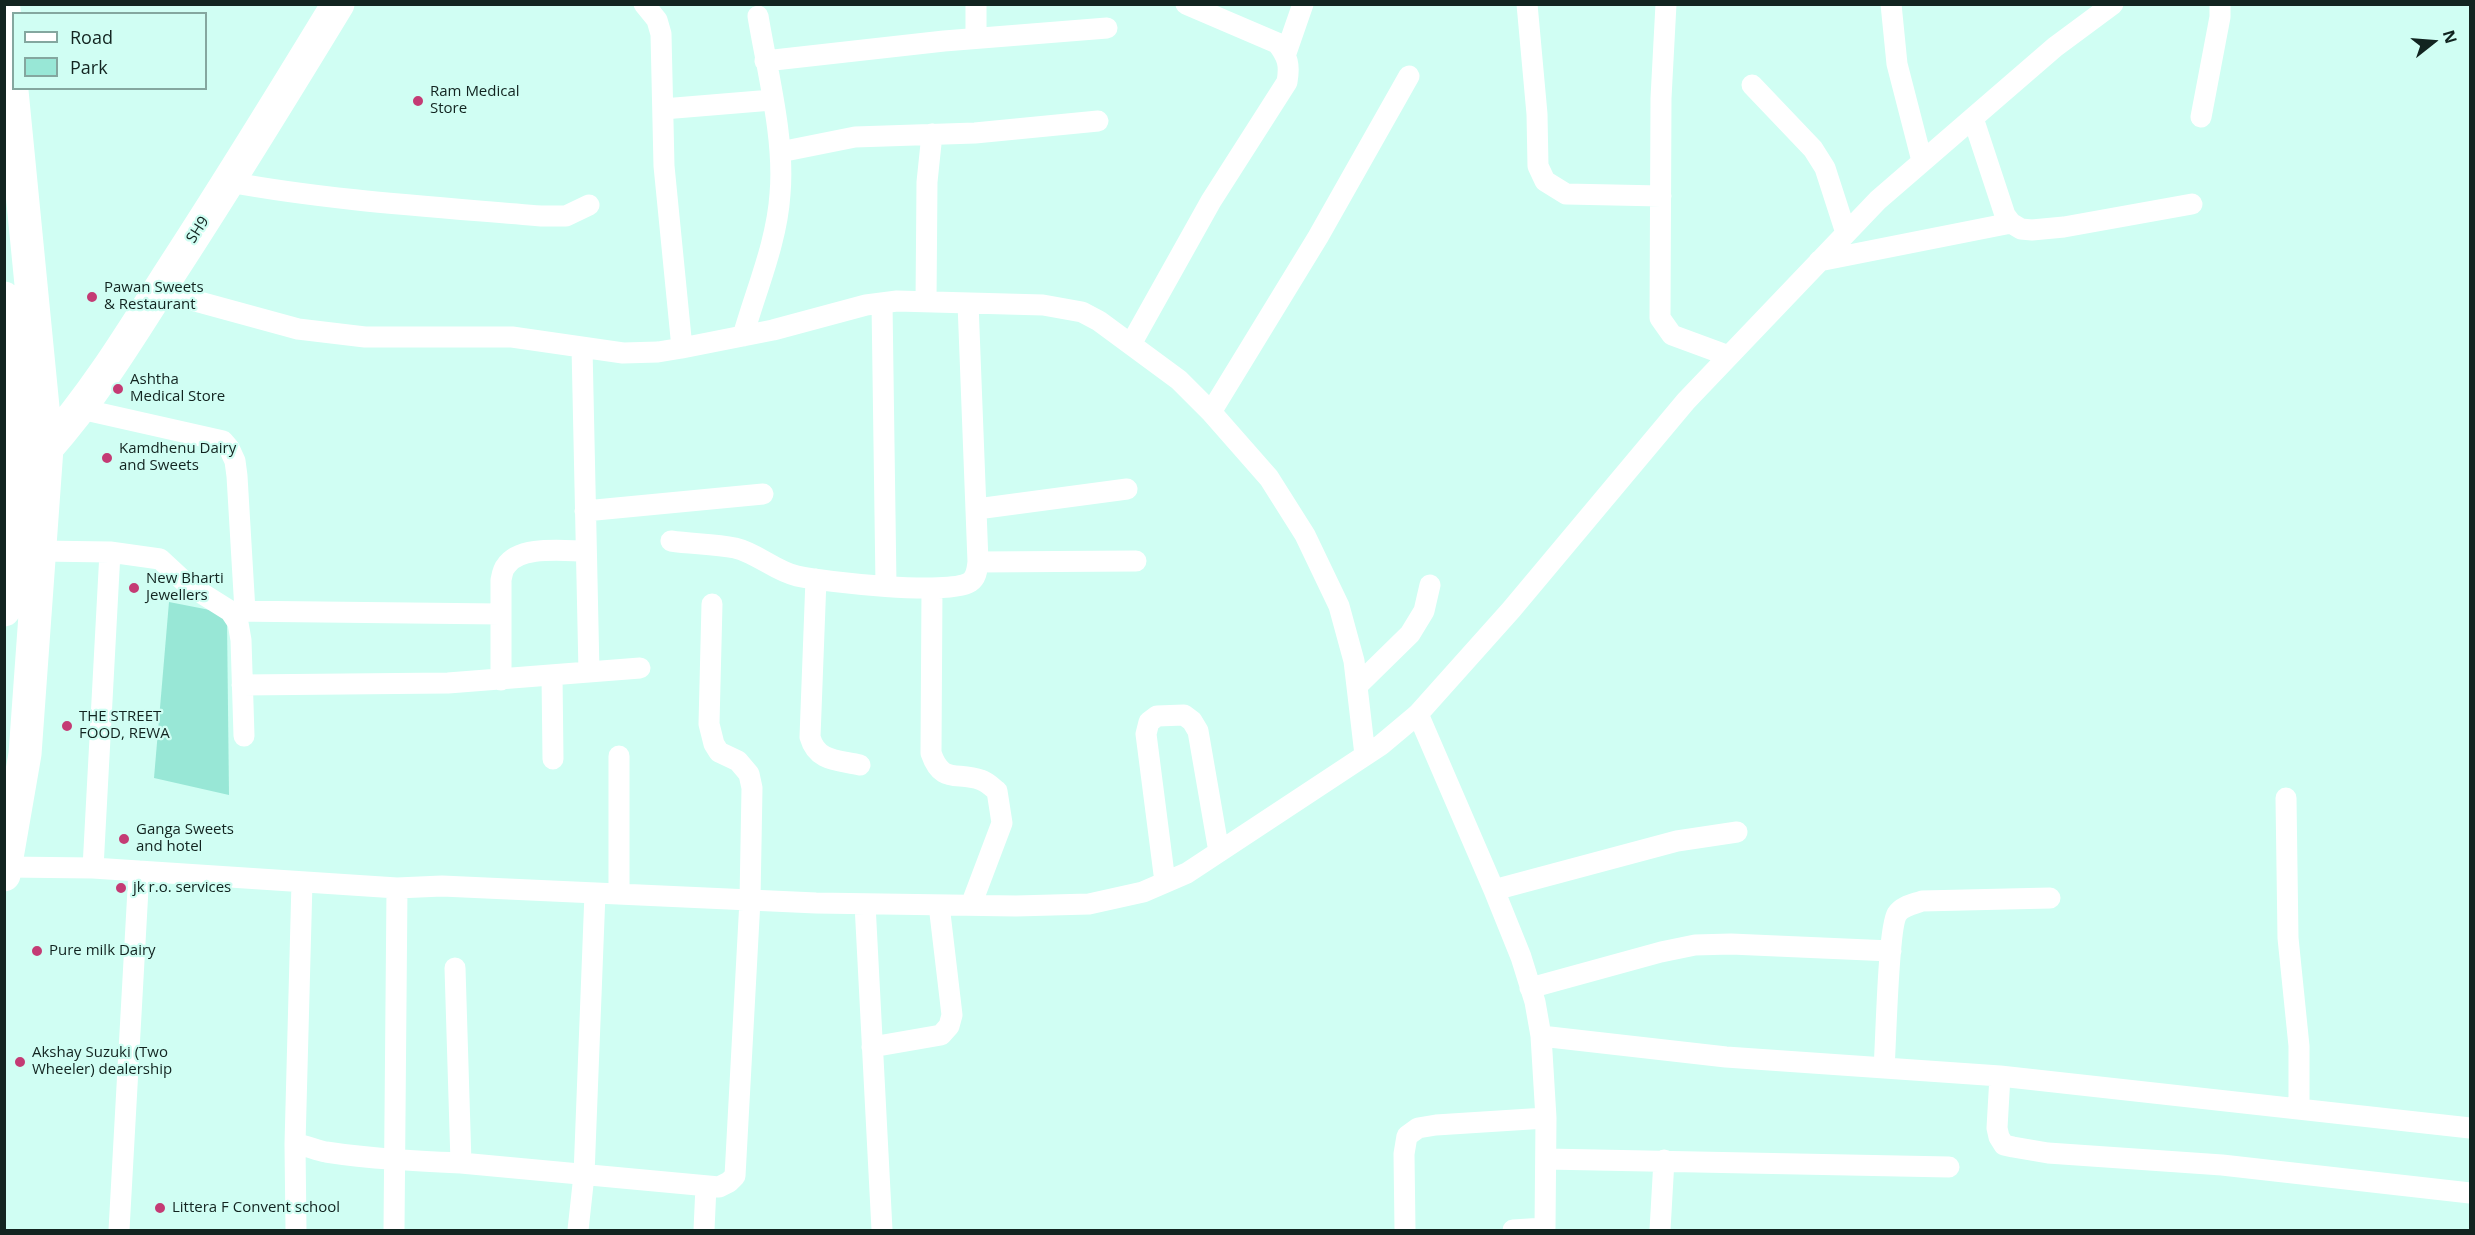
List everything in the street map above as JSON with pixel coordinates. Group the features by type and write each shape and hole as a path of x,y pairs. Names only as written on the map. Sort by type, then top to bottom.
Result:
{"main road":[{"name":"SH9","path":"47,448 81,409 159,291 338,4"},
{"path":"4,9 47,448 25,754 6,871"},
{"path":"4,298 10,436 4,610"}],"street":[{"path":"644,4 657,20 661,34 664,166 682,348"},
{"path":"976,4 976,38"},
{"path":"1131,344 1211,201 1287,82 1290,67 1286,54 1277,43 1186,4"},
{"path":"1286,54 1303,4"},
{"path":"1527,4 1537,114 1538,166 1545,181 1566,194 1661,196"},
{"path":"1666,4 1661,98 1660,318 1672,335 1729,356"},
{"path":"1891,4 1897,63 1922,161"},
{"path":"6,871 93,868 397,888 442,886 865,904 1089,904 1143,892 1188,873 1365,755 1418,714 1511,610 1686,401 1878,200 2055,47 2113,4"},
{"path":"2201,117 2220,17 2220,4"},
{"path":"743,336 772,235 780,194 780,152 758,16"},
{"path":"765,61 976,38 1107,28"},
{"path":"1211,412 1318,237 1409,76"},
{"path":"1752,85 1813,149 1825,168 1846,233"},
{"path":"663,109 772,100"},
{"path":"1972,118 2005,215 2011,223 2021,229 2064,227 2192,204"},
{"path":"780,152 855,137 975,133 1098,122"},
{"path":"926,302 927,182 932,134"},
{"path":"229,182 284,192 351,200 541,216 566,216 589,205"},
{"path":"1819,261 2011,223"},
{"path":"159,291 298,329 364,337 512,337 623,353 682,348 882,303 1043,305 1082,312 1131,344 1179,380 1211,412 1269,478 1305,535 1339,606 1354,662 1365,755"},
{"path":"882,303 886,585"},
{"path":"671,541 737,549 773,568 796,576 816,579 932,588 955,587 969,582 976,575 978,562 968,303"},
{"path":"582,347 588,672"},
{"path":"81,409 198,434 223,441 229,448 235,461 237,476 237,611 241,640 244,736"},
{"path":"10,436 47,448"},
{"path":"976,509 1127,489"},
{"path":"585,512 763,494"},
{"path":"40,551 110,552 160,559 187,584 237,611 500,614"},
{"path":"501,680 501,579 506,565 516,557 531,551 586,551"},
{"path":"93,868 110,552"},
{"path":"978,562 1136,561"},
{"path":"816,579 810,737 814,750 826,758 860,765"},
{"path":"1357,686 1410,634 1424,611 1430,585"},
{"path":"932,588 931,753 936,767 943,772 982,780 997,791 1000,803 1002,823 971,905"},
{"path":"295,1144 323,1152 396,1160 461,1163 706,1186 720,1187 735,1176 750,900 752,788 749,774 738,761 719,753 709,724 712,604"},
{"path":"242,684 448,683 640,668"},
{"path":"552,675 553,759"},
{"path":"1418,714 1521,957 1541,1036 1546,1118 1545,1229 1513,1230"},
{"path":"1165,882 1146,734 1149,722 1157,716 1184,715 1192,721 1198,731 1220,852"},
{"path":"619,756 619,894"},
{"path":"2286,798 2288,938 2299,1046 2299,1109"},
{"path":"1494,890 1666,843 1737,832"},
{"path":"119,1230 139,872"},
{"path":"296,1230 295,1144 302,882"},
{"path":"394,1230 397,888"},
{"path":"578,1230 584,1175 595,893"},
{"path":"1884,1068 1893,927 1898,913 1909,905 1922,901 2050,898"},
{"path":"865,904 882,1230"},
{"path":"872,1047 941,1035 949,1026 952,1015 939,904"},
{"path":"1530,988 1661,952 1695,945 1731,944 1891,951"},
{"path":"455,968 461,1163"},
{"path":"1541,1036 1726,1057 2000,1076 2392,1117 2470,1128"},
{"path":"2000,1076 1997,1128 2004,1145 2048,1153 2222,1165 2470,1194"},
{"path":"1405,1230 1404,1154 1407,1136 1418,1128 1436,1125 1546,1118"},
{"path":"1546,1159 1949,1167"},
{"path":"1660,1230 1664,1160"},
{"path":"704,1230 706,1186"}],"green space":[{"path":"169,602 215,611 227,621 229,795 154,778"}],"place":[{"name":"Ram Medical Store","path":"418,101"},
{"name":"Pawan Sweets & Restaurant","path":"92,297"},
{"name":"Ashtha Medical Store","path":"118,389"},
{"name":"Kamdhenu Dairy and Sweets","path":"107,458"},
{"name":"New Bharti Jewellers","path":"134,588"},
{"name":"THE STREET FOOD, REWA","path":"67,726"},
{"name":"Ganga Sweets and hotel","path":"124,839"},
{"name":"jk r.o. services","path":"121,888"},
{"name":"Pure milk Dairy","path":"37,951"},
{"name":"Akshay Suzuki (Two Wheeler) dealership","path":"20,1062"},
{"name":"Littera F Convent school","path":"160,1208"}]}
